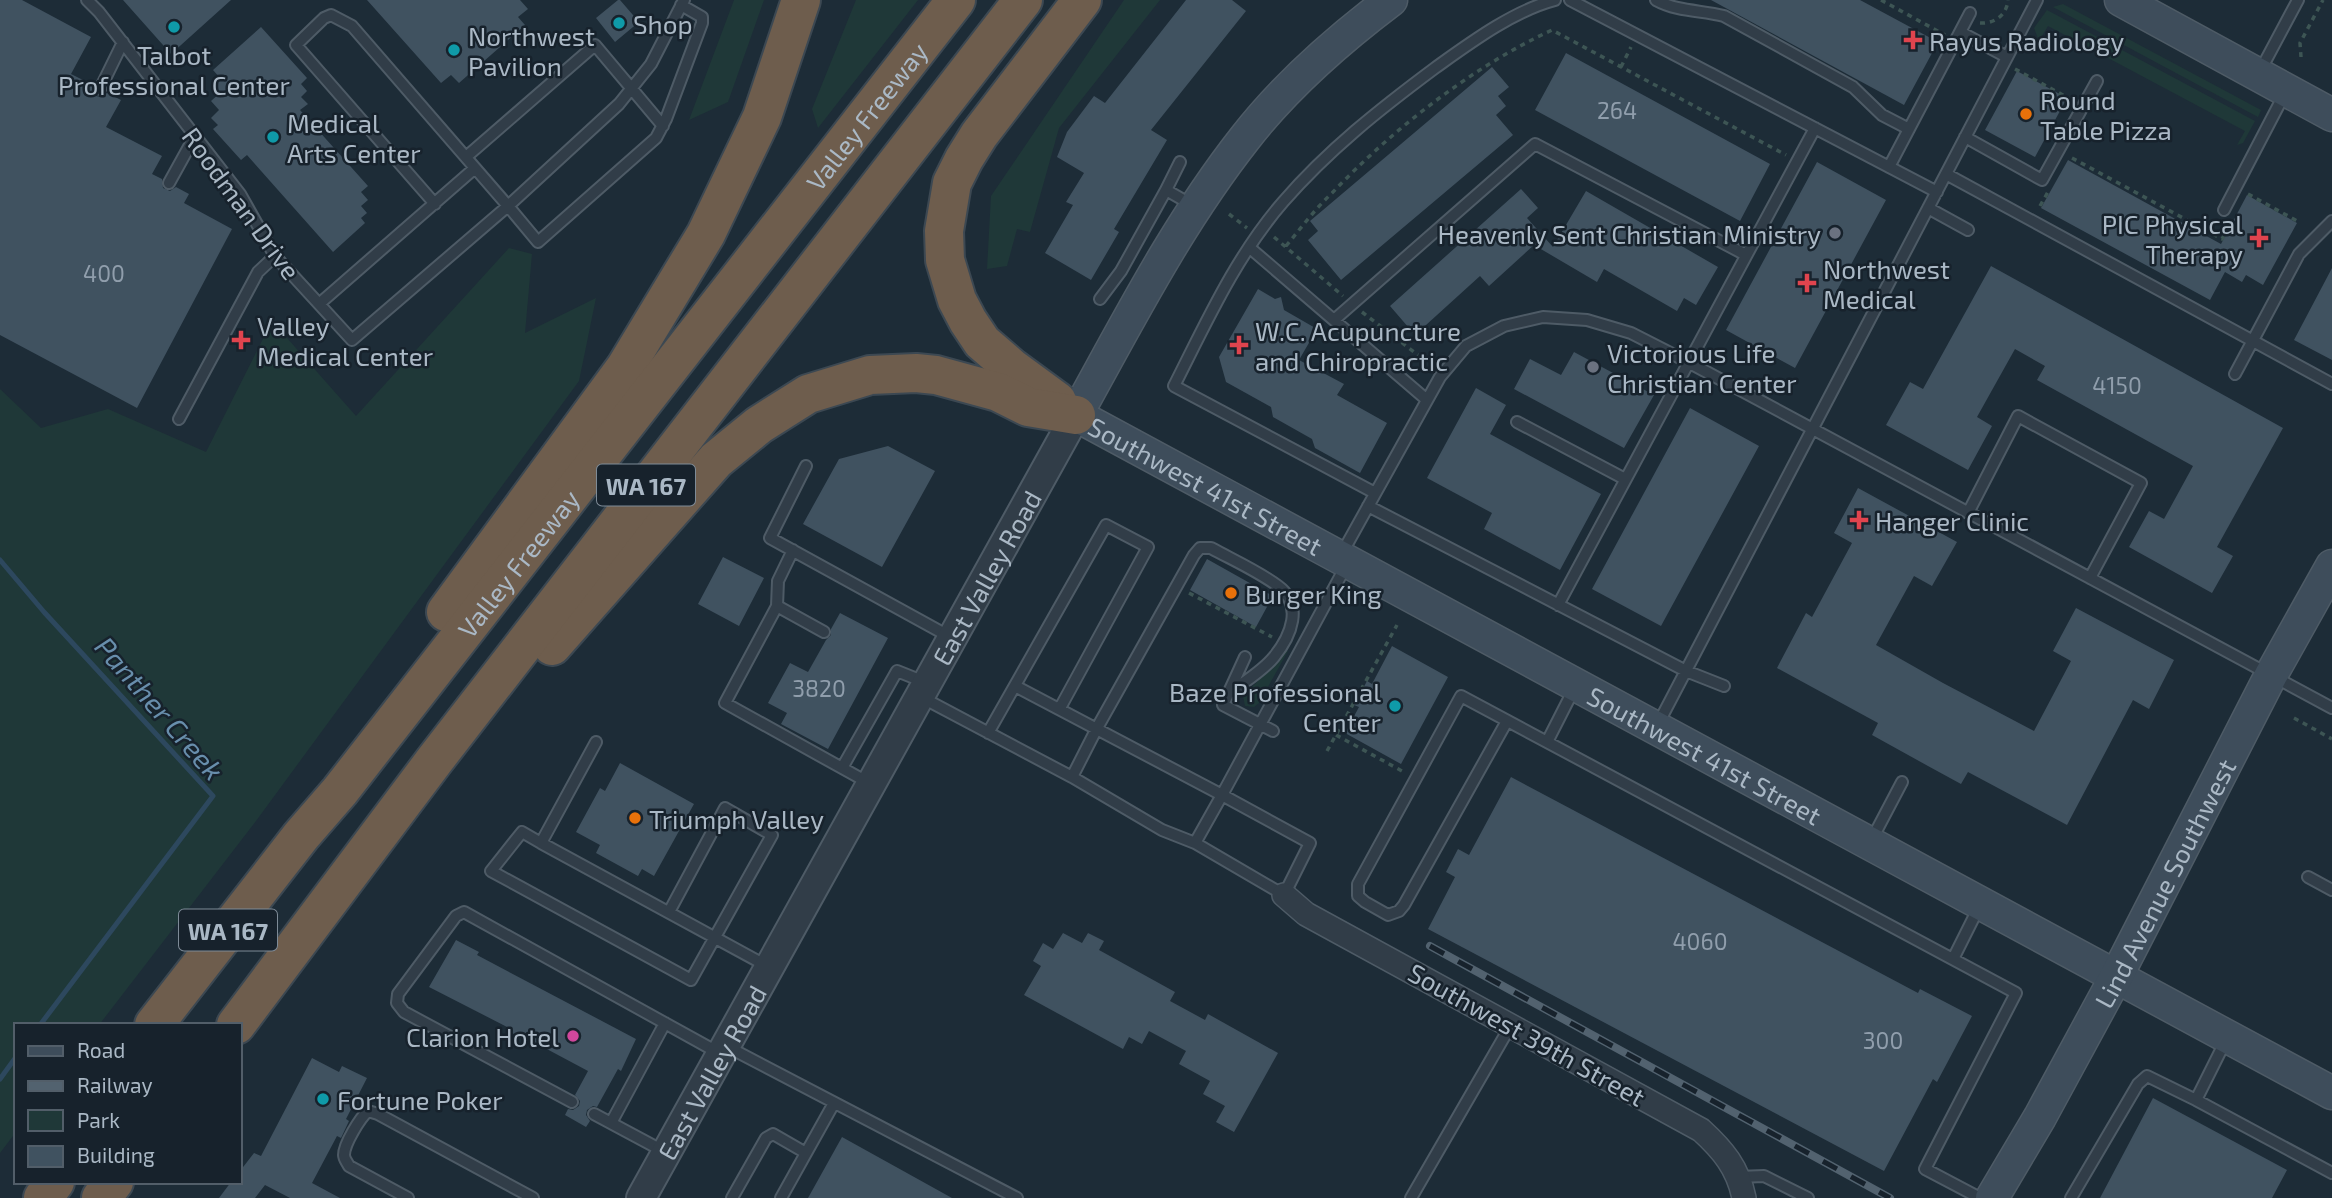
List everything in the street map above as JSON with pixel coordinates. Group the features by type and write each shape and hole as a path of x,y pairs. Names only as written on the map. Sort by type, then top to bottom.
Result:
{"highway":[{"path":"301,836 321,782 618,378 706,234 762,117 801,0"},
{"name":"Valley Freeway","path":"156,1023 301,836 340,791 957,0"},
{"path":"180,1023 976,0"},
{"name":"Valley Freeway","path":"238,1023 451,739 1023,0"},
{"path":"1076,415 1012,368 982,342 957,300 945,260 944,231 951,183 964,159 979,135 1082,0"},
{"path":"274,976 338,919 538,662 716,460 759,425 808,394 870,375 894,374 936,375 998,392 1028,407 1076,415"}],"main road":[{"name":"East Valley Road","path":"1076,415 1129,284 1153,243 1197,207 1245,138 1302,76 1345,35 1391,0"},
{"path":"2121,0 2332,116"},
{"name":"Southwest 41st Street","path":"1076,415 2332,1093"},
{"name":"Lind Avenue Southwest","path":"1993,1197 2116,977 2271,675 2332,566"}],"street":[{"name":"East Valley Road","path":"641,1198 1076,415"},
{"name":"Southwest 39th Street","path":"1284,895 1306,914 1701,1130 1721,1149 1734,1167 1741,1188"}],"lane":[{"name":"Roodman Drive","path":"87,0 123,42 240,194 275,256 352,340 508,206"},
{"path":"1375,494 1174,386 1220,296 1258,234 1282,203 1317,166 1372,115 1463,48 1530,8 1555,0"},
{"path":"1570,0 1937,192"},
{"path":"1656,0 1670,8 1706,11 1724,16 1853,87 1882,115 1909,129"},
{"path":"1656,728 2037,0"},
{"path":"2258,75 2298,0"},
{"path":"435,204 296,45 324,18 331,15 352,26 538,242 656,138 663,126 702,17 683,3 650,65 619,104 508,206"},
{"path":"1889,167 1970,13"},
{"path":"1960,32 2005,60"},
{"path":"100,89 123,42"},
{"path":"466,157 595,45 663,126"},
{"path":"1965,137 2042,180 2097,81"},
{"path":"2230,213 2286,90"},
{"path":"1558,605 1815,128"},
{"path":"169,183 195,136"},
{"path":"1334,320 1535,144 1746,255"},
{"path":"1153,243 1166,190 1180,162"},
{"path":"319,304 475,168"},
{"path":"1946,174 2332,384"},
{"path":"1166,190 1197,207"},
{"path":"1928,208 1968,230"},
{"path":"2235,374 2299,254 2332,222"},
{"path":"1250,248 1427,400"},
{"path":"180,419 258,272 275,256"},
{"path":"1101,299 1129,284"},
{"path":"1195,843 1260,724 1368,506 1440,377 1466,346 1504,326 1543,317 1587,320 1631,333 2332,708"},
{"path":"1968,513 2018,416 2141,483 2090,578"},
{"path":"1517,422 1625,480"},
{"path":"806,467 770,538 952,638"},
{"path":"1368,506 1686,671 1724,685"},
{"path":"988,733 1106,525 1148,547 1060,708"},
{"path":"1072,778 1161,611 1200,548 1211,548 1280,587 1294,611 1292,627 1273,659 1227,695"},
{"path":"793,550 778,581 777,606 725,703 871,784"},
{"path":"777,606 824,632"},
{"path":"1245,657 1223,705 1273,731"},
{"path":"842,768 897,671 988,733 1162,830 1195,843 1284,895 1310,843 1097,727 1015,686"},
{"path":"1547,742 1576,685"},
{"path":"1507,721 1404,905 1388,915 1357,896 1358,884 1461,696 2015,993 1925,1169 1993,1197"},
{"path":"541,843 596,742"},
{"path":"1870,843 1902,782"},
{"path":"669,912 725,808 772,835 715,937 691,980 491,871 522,832 541,843 669,912 715,937 770,967"},
{"path":"2308,877 2332,890"},
{"path":"1953,959 1981,903"},
{"path":"572,1101 404,1012 397,1003 398,994 456,916 464,912 665,1023 834,1103 1017,1198"},
{"path":"611,1123 665,1023"},
{"path":"1411,1198 1511,1025"},
{"path":"2196,1100 2227,1038"},
{"path":"2071,1198 2138,1084 2147,1076 2332,1174"},
{"path":"781,1198 834,1103"},
{"path":"408,1198 349,1166 344,1157 361,1117 368,1111 533,1198"},
{"path":"594,1114 667,1153"},
{"path":"732,1198 766,1138 773,1134 806,1153"},
{"path":"1741,1188 1764,1176 1808,1198"}],"path":[{"path":"1881,0 1949,37"},
{"path":"2301,57 2300,43 2323,0"},
{"path":"2003,13 2013,19"},
{"path":"1286,246 1331,193 1429,107 1497,58 1552,30 1786,155"},
{"path":"2005,60 2072,100 2066,111"},
{"path":"2068,156 2222,239 2230,213"},
{"path":"2040,206 2051,186"},
{"path":"2247,194 2299,222"},
{"path":"1229,214 1255,235 1269,233 1352,304 1418,355"},
{"path":"1187,592 1283,643"},
{"path":"1328,751 1397,625"},
{"path":"2294,718 2332,739"},
{"path":"1336,735 1402,771"}],"green space":[{"path":"734,0 764,0 728,102 689,120"},
{"path":"856,0 918,0 818,128 812,109"},
{"path":"1124,0 1160,0 1059,128 1030,232 1017,229 1007,266 987,269 991,196"},
{"path":"2063,4 2261,110 2258,117 2053,7"},
{"path":"2047,10 2255,121 2243,143 2237,145 2245,131 2048,26 2039,41 2034,28"},
{"path":"509,248 532,254 525,333 596,298 579,381 256,821 101,1023 14,1023 14,1135 0,1153 0,389 41,428 108,409 206,452 272,321 356,416"},
{"path":"1285,650 1288,651 1259,703 1254,707 1245,706 1243,696 1279,660"}],"building":[{"path":"0,0 22,0 91,37 71,74 93,85 92,90 96,96 101,97 107,93 121,100 106,127 162,156 152,174 162,179 163,188 170,191 176,187 189,194 184,203 232,229 137,408 0,335"},
{"name":"Talbot Professional Center","path":"123,0 231,0 171,54"},
{"name":"Northwest Pavilion","path":"367,0 520,0 528,9 518,17 525,25 459,83 451,75 441,83"},
{"name":"Shop","path":"618,0 639,22 615,42 596,18"},
{"path":"1186,0 1232,0 1246,11 1151,130 1167,140 1114,229 1119,232 1091,280 1045,253 1073,205 1066,202 1084,173 1057,157 1067,132 1094,96 1105,103"},
{"path":"1711,0 1860,0 1938,42 1904,105"},
{"name":"Medical Arts Center","path":"261,27 307,78 301,84 307,91 301,97 308,104 300,110 368,186 361,192 368,200 361,206 367,213 361,218 365,223 333,252 247,155 241,160 213,129 218,125 211,118 219,110 211,101 220,93 212,85 220,78 213,70"},
{"path":"1566,53 1770,164 1740,221 1535,110"},
{"path":"1492,67 1509,87 1498,96 1506,106 1496,115 1513,135 1341,280 1308,240 1318,231 1310,221"},
{"name":"Round Table Pizza","path":"2017,71 2067,98 2035,157 1985,130"},
{"path":"2068,160 2221,244 2247,195 2297,223 2263,285 2246,275 2242,282 2225,272 2210,300 2041,208"},
{"path":"1817,162 1886,200 1795,368 1726,330"},
{"path":"1521,189 1538,208 1527,218 1553,247 1586,191 1718,267 1696,305 1684,298 1677,311 1604,269 1597,282 1534,245 1489,286 1480,276 1415,335 1390,306"},
{"path":"1991,266 2283,428 2217,547 2233,556 2212,593 2129,547 2149,511 2164,519 2193,466 2037,380 2045,366 2015,349 1977,417 1992,426 1968,470 1886,425 1910,382 1923,389"},
{"path":"2332,268 2332,360 2294,340"},
{"path":"1258,289 1275,299 1281,297 1284,310 1317,329 1299,360 1344,384 1337,395 1387,423 1360,473 1315,448 1312,439 1273,417 1271,407 1226,382 1219,357"},
{"path":"1574,352 1654,395 1624,448 1514,389 1530,359 1561,375"},
{"path":"1476,388 1506,405 1490,434 1601,494 1560,570 1484,529 1492,513 1427,478"},
{"path":"1690,408 1759,446 1661,626 1592,589"},
{"path":"888,446 935,471 882,567 803,524 839,459"},
{"path":"1858,488 1957,542 1932,586 1914,576 1876,645 1943,683 2034,731 2071,661 2053,651 2076,608 2174,660 2149,709 2133,700 2067,825 1968,772 1961,784 1872,735 1878,723 1777,668 1806,613 1812,617 1852,543 1834,533"},
{"path":"723,557 764,578 739,626 698,604"},
{"name":"Burger King","path":"1207,559 1273,596 1256,627 1190,590"},
{"path":"840,613 888,638 828,749 781,724 787,713 768,703 790,663 808,672 831,635 831,629"},
{"name":"Baze Professional Center","path":"1392,646 1448,677 1401,764 1345,733 1359,707 1354,705 1367,681 1372,684"},
{"name":"Triumph Valley","path":"620,763 694,804 654,876 642,869 638,876 596,853 600,845 576,832 600,788 605,791"},
{"path":"1511,777 1918,993 1920,989 1972,1016 1937,1082 1933,1079 1884,1171 1428,929 1455,877 1446,872 1458,849 1469,855"},
{"path":"1063,933 1082,943 1088,933 1104,941 1099,950 1175,992 1170,1001 1205,1020 1208,1014 1278,1053 1234,1132 1216,1122 1225,1106 1203,1094 1210,1081 1179,1064 1186,1051 1149,1031 1142,1044 1129,1037 1123,1049 1024,995 1041,966 1033,961 1043,943 1053,949"},
{"name":"Clarion Hotel","path":"456,940 479,952 477,955 636,1039 621,1071 618,1069 597,1107 593,1106 587,1110 586,1115 590,1121 586,1127 565,1115 568,1109 573,1110 579,1106 580,1101 575,1095 588,1071 429,987"},
{"name":"Fortune Poker","path":"312,1058 339,1072 342,1066 367,1078 346,1119 349,1121 341,1138 337,1136 312,1183 340,1198 290,1198 265,1185 255,1198 219,1198 230,1184 242,1184 242,1168 254,1153 261,1156"},
{"path":"2153,1098 2287,1170 2272,1198 2100,1198"},
{"path":"842,1137 952,1198 808,1198"}],"waterway":[{"name":"Panther Creek","path":"0,560 44,612 213,796 42,1023"},
{"name":"Panther Creek","path":"0,1079 14,1060"}],"railway":[{"path":"1430,946 1890,1198"}],"place":[{"name":"Shop","path":"619,23"},
{"name":"Talbot Professional Center","path":"174,27"},
{"name":"Rayus Radiology","path":"1913,40"},
{"name":"Northwest Pavilion","path":"454,50"},
{"name":"Round Table Pizza","path":"2026,114"},
{"name":"Medical Arts Center","path":"273,137"},
{"name":"Heavenly Sent Christian Ministry","path":"1835,233"},
{"name":"PIC Physical Therapy","path":"2259,238"},
{"name":"Northwest Medical","path":"1807,283"},
{"name":"Valley Medical Center","path":"241,340"},
{"name":"W.C. Acupuncture and Chiropractic","path":"1239,345"},
{"name":"Victorious Life Christian Center","path":"1593,367"},
{"name":"Hanger Clinic","path":"1859,520"},
{"name":"Burger King","path":"1231,593"},
{"name":"Baze Professional Center","path":"1395,706"},
{"name":"Triumph Valley","path":"635,818"},
{"name":"Clarion Hotel","path":"573,1036"},
{"name":"Fortune Poker","path":"323,1099"}]}
